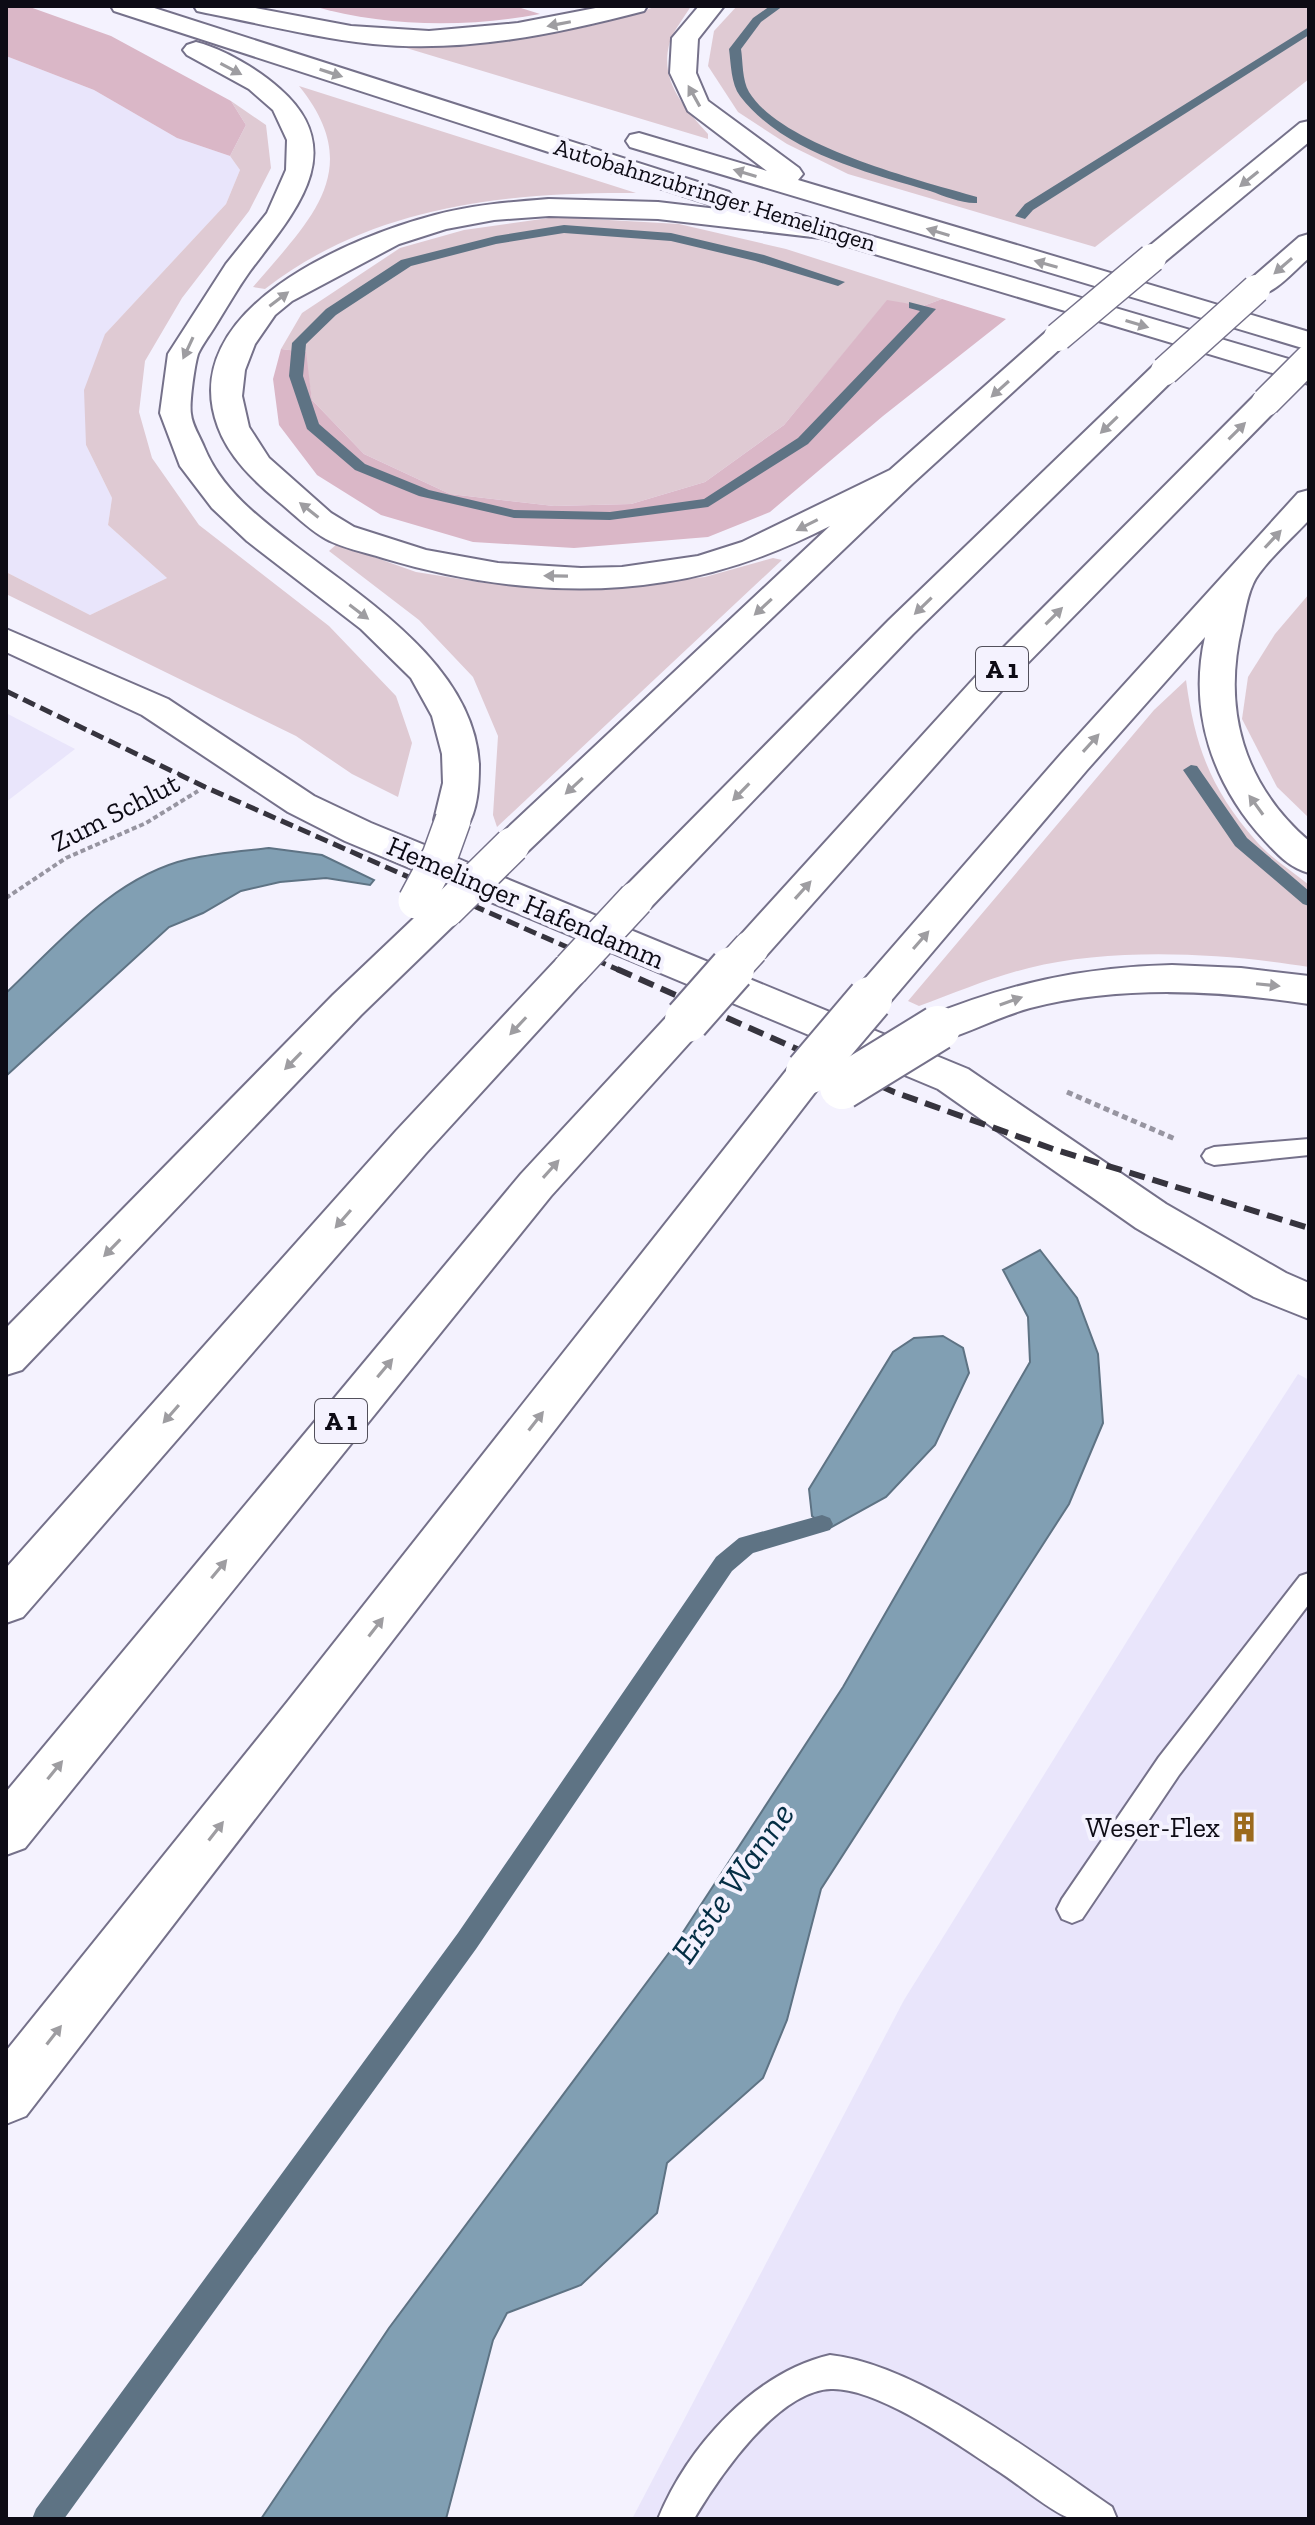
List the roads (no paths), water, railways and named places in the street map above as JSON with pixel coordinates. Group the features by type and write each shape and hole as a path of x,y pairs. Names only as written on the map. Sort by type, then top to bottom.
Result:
{"main road":[{"path":"113,6 258,83 284,106 300,140 300,170 280,215 236,270 183,354 175,413 196,466 223,501 259,534 373,622 425,672 450,716 460,754 461,783 453,820 440,856 431,905"},
{"name":"Autobahnzubringer Hemelingen","path":"123,6 821,230 1309,375"},
{"path":"206,6 396,38 457,38 511,33 635,6"},
{"path":"206,6 388,63"},
{"path":"712,6 685,38 683,73 697,105 820,196"},
{"path":"6,1357 347,1005 431,905 512,845 901,477 1058,337 1309,129"},
{"name":"Autobahnzubringer Hemelingen","path":"617,134 1309,341"},
{"path":"821,230 641,208 530,209 459,218 389,237 274,300 249,330 232,367 226,395 241,447 270,480 337,531 425,562 507,575 620,577 700,565 765,546 901,477"},
{"path":"6,1602 411,1142 636,899 901,627 1165,371 1309,243"},
{"name":"A 1","path":"6,1831 536,1185 1000,671 1309,359"},
{"path":"825,1080 870,999 1074,762 1309,500"},
{"path":"1238,578 1214,687 1225,750 1252,801 1290,846 1309,861"},
{"name":"Hemelinger Hafendamm","path":"6,639 155,707 301,804 358,832 953,1079 1151,1216 1270,1285 1309,1302"},
{"path":"6,2096 306,1717 747,1149 825,1080 938,1028 1035,993 1194,976 1309,990"}],"lane":[{"path":"1214,1156 1309,1147"},
{"path":"1072,1909 1169,1766 1309,1584"},
{"path":"675,2519 732,2439 775,2395 832,2372 887,2386 965,2431 1100,2519"}],"water":[{"path":"269,848 322,855 374,880 370,885 326,878 280,882 241,891 203,913 169,927 6,1076 6,993 90,913 136,880 162,868 199,857"},
{"name":"Erste Wanne","path":"1040,1250 1077,1298 1098,1354 1103,1423 1069,1504 821,1889 787,2020 763,2078 667,2163 657,2213 581,2285 507,2313 493,2340 446,2519 261,2519 389,2328 674,1946 843,1687 1030,1362 1028,1317 1003,1270"},
{"path":"943,1336 963,1348 969,1373 935,1445 886,1497 828,1529 812,1516 809,1489 893,1352 914,1338"}],"waterway":[{"path":"777,6 757,20 735,49 743,92 759,111 783,129 848,160 973,200"},
{"path":"1021,216 1029,207 1309,30"},
{"path":"838,282 759,258 671,237 564,229 496,240 406,263 331,312 299,343 296,376 312,426 360,467 424,493 514,514 610,516 708,503 803,441 929,309 914,305"},
{"path":"1191,770 1241,842 1309,900"},
{"path":"46,2519 467,1941 724,1564 747,1545 822,1524"}],"railway":[{"path":"6,691 205,787 621,971"},
{"path":"617,969 894,1092 1053,1149 1309,1228"}],"place":[{"name":"Weser-Flex","path":"1244,1827"}]}
